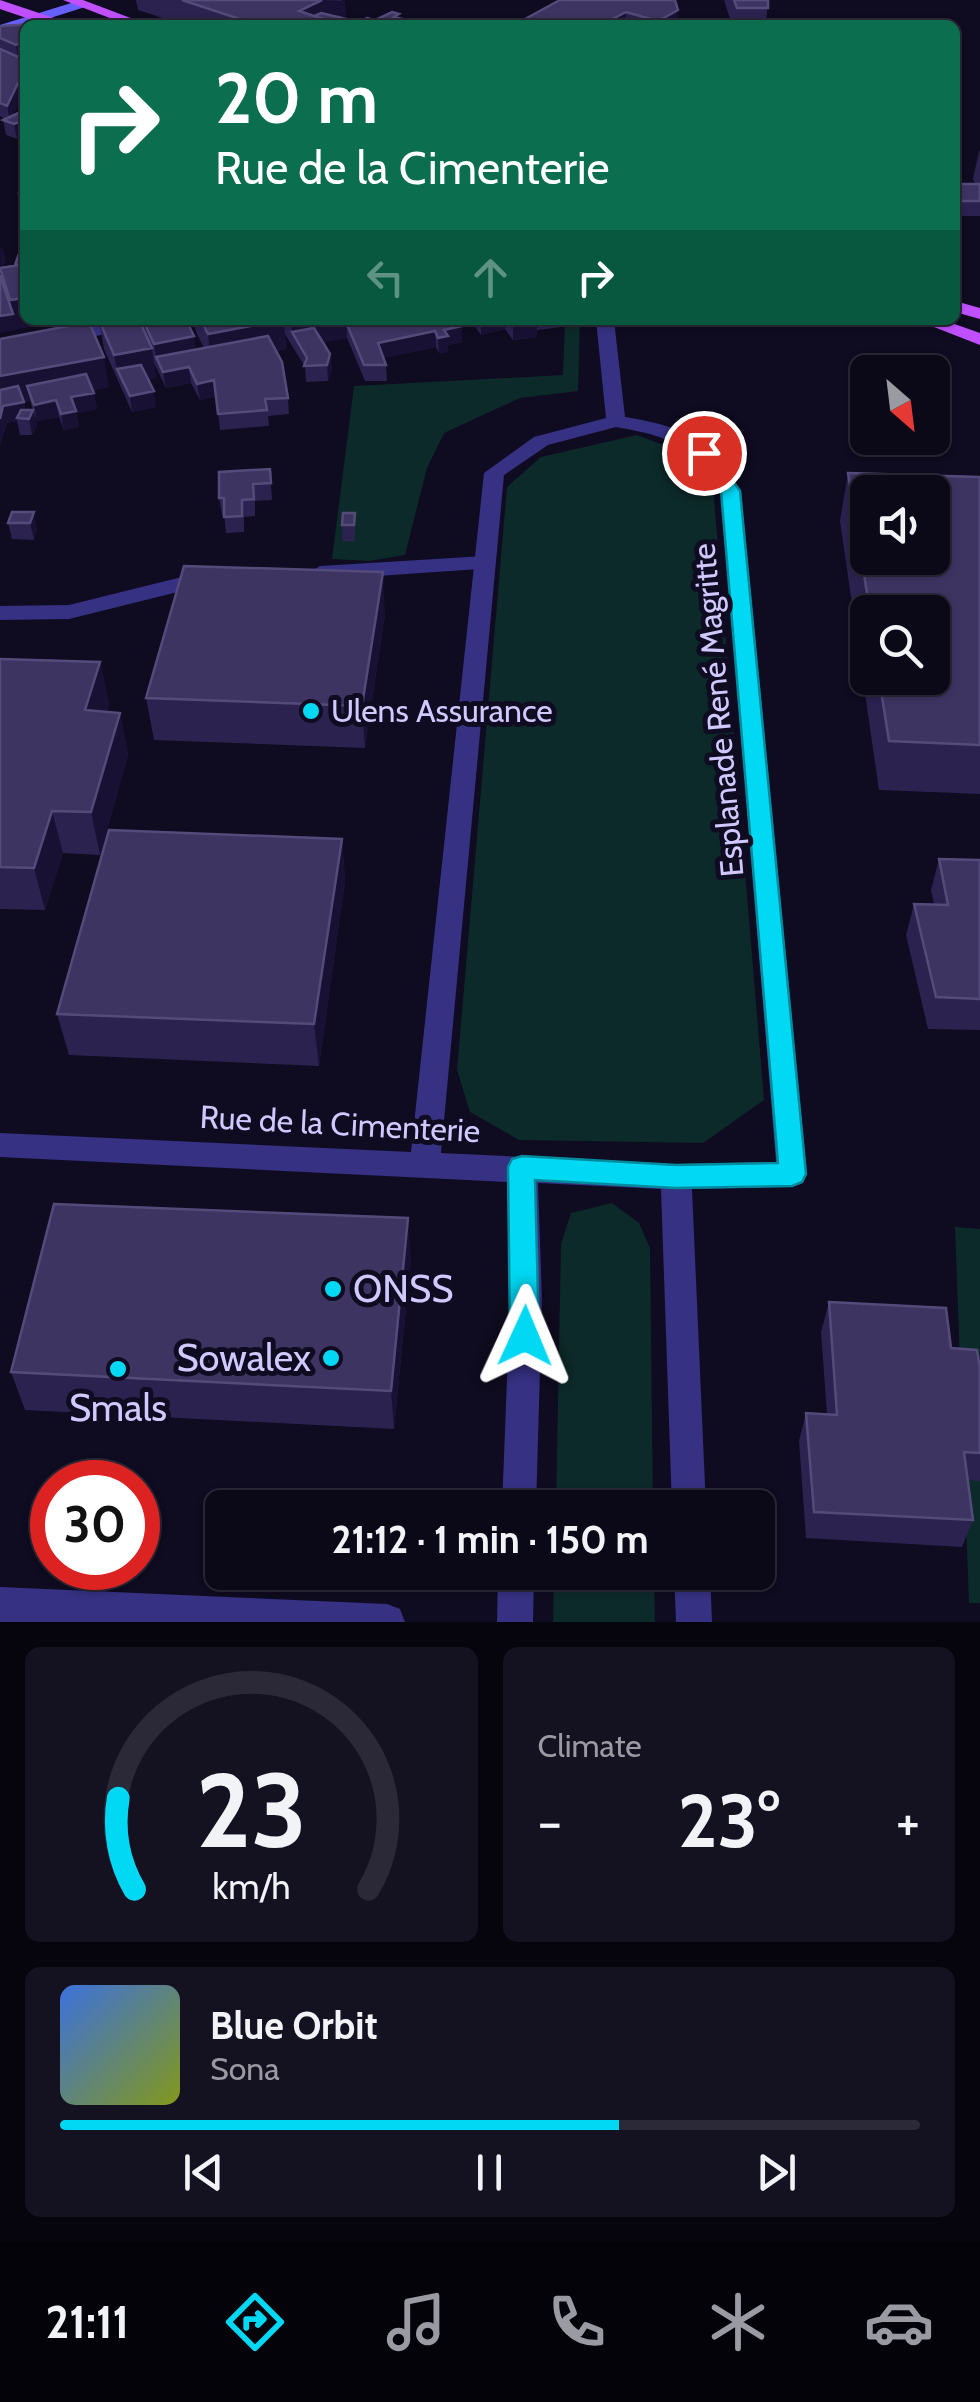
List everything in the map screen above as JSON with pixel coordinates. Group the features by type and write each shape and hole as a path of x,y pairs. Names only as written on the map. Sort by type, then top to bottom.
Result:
{"main road":[{"path":"29,20 75,2 127,20"},
{"path":"0,4 46,20"},
{"path":"939,325 980,339"}],"street":[{"path":"0,348 126,325"},
{"path":"605,325 616,421"},
{"name":"Esplanade René Magritte","path":"426,1162 494,473 541,441 616,421 667,430 704,453 731,491 792,1174 676,1177"},
{"path":"302,575 485,563"},
{"path":"0,613 69,612 217,575 234,576"},
{"name":"Rue de la Cimenterie","path":"0,1144 676,1177"},
{"path":"520,1490 526,1301 522,1167"},
{"path":"676,1177 689,1490"},
{"path":"514,1622 515,1590"},
{"path":"693,1590 694,1622"},
{"path":"0,1606 387,1622"}],"green space":[{"path":"565,325 580,325 578,391 520,398 444,433 427,468 405,555 369,561 332,559 354,386 563,375"},
{"path":"637,435 689,455 713,486 764,1100 703,1143 519,1140 470,1112 457,1070 507,487 541,457"},
{"path":"612,1203 639,1223 650,1248 653,1490 556,1490 561,1244 571,1213"},
{"path":"955,1227 980,1229 980,1603 969,1603"},
{"path":"554,1590 654,1590 655,1622 553,1622"}],"building":[{"path":"182,0 322,0 299,11 326,20 243,20"},
{"path":"560,0 675,0 678,10 660,20 642,20 647,18 626,12 611,20 523,20"},
{"path":"734,0 768,0 768,8 737,8"},
{"path":"392,12 399,14 394,17 406,20 375,20"},
{"path":"321,13 351,20 326,20 314,16"},
{"path":"20,25 20,43 0,38 2,26"},
{"path":"0,49 20,56 20,79 7,106 0,103"},
{"path":"20,112 20,122 3,120"},
{"path":"960,184 980,184 980,201 960,201"},
{"path":"20,265 20,299 10,300 0,268"},
{"path":"0,275 13,314 0,316"},
{"path":"90,325 104,357 0,376 0,339"},
{"path":"101,325 141,325 152,348 114,355"},
{"path":"145,325 188,325 194,336 154,344"},
{"path":"204,325 256,325 208,334"},
{"path":"347,325 462,326 444,330 448,336 438,338 435,331 378,343 386,365 364,365"},
{"path":"314,328 330,354 327,365 304,366 307,358 292,332"},
{"path":"268,336 282,362 288,398 265,399 267,410 218,414 214,380 197,384 189,367 163,372 156,357"},
{"path":"141,365 154,391 130,396 117,369"},
{"path":"86,374 94,393 71,397 76,411 61,414 56,400 34,405 27,386"},
{"path":"18,386 24,402 3,406 0,419 0,390"},
{"path":"21,410 33,410 29,419 17,418"},
{"path":"270,469 271,483 253,484 254,499 242,500 242,516 224,517 219,472"},
{"path":"848,473 914,475 850,475 850,486"},
{"path":"950,476 980,477 980,745 889,741 882,695 950,695 950,595 867,595 864,575 950,575"},
{"path":"12,512 34,512 30,523 8,523"},
{"path":"343,513 355,513 354,525 342,525"},
{"path":"184,566 383,572 362,706 146,698"},
{"path":"0,659 100,662 85,710 120,713 91,812 52,811 34,868 0,867"},
{"path":"109,830 342,839 314,1024 57,1014"},
{"path":"939,859 980,860 980,999 936,997 914,904 948,905"},
{"path":"54,1204 408,1218 391,1391 11,1372"},
{"path":"829,1302 946,1308 951,1348 977,1350 980,1453 964,1452 973,1520 814,1512 806,1413 837,1415"}],"place":[{"name":"Ulens Assurance","path":"311,711"},
{"name":"ONSS","path":"333,1289"},
{"name":"Sowalex","path":"331,1358"},
{"name":"Smals","path":"118,1369"}],"route":[{"path":"525,1336 522,1167 676,1177 792,1174 731,491 704,453"}]}
